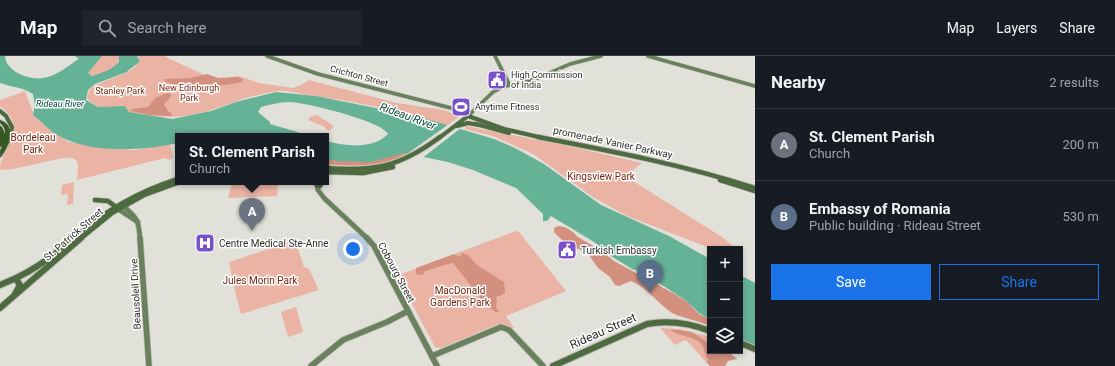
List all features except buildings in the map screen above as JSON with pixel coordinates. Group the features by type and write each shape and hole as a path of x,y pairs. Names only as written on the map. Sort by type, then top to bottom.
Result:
{"highway":[{"path":"0,121 6,125 8,131 1,154"},
{"path":"0,128 3,134 0,145"}],"main road":[{"path":"0,111 6,116 12,127 10,137 1,154"},
{"path":"329,176 379,171 398,166 414,157 467,117"},
{"name":"promenade Vanier Parkway","path":"467,117 485,127 692,172 755,191"},
{"name":"promenade Vanier Parkway","path":"467,117 520,132 676,164 755,188"},
{"path":"455,126 469,123 485,127"},
{"path":"329,168 354,170 375,168 414,157"},
{"path":"329,172 341,174"},
{"name":"St. Patrick Street","path":"8,303 119,206 148,189 175,180"},
{"name":"St. Patrick Street","path":"0,285 35,270 49,260 102,214 150,192 175,184"},
{"path":"95,200 106,201 119,206"},
{"path":"102,214 107,206 106,201"},
{"path":"0,308 8,303 20,286 20,283 16,279"},
{"name":"Rideau Street","path":"553,366 647,324 680,322 707,330"},
{"path":"743,344 755,349"}],"street":[{"name":"Crichton Street","path":"267,56 318,74 448,108 467,117"},
{"path":"495,56 509,84"},
{"path":"467,117 493,92 509,84 538,78 570,64 601,56"},
{"path":"648,56 755,86"},
{"name":"Cobourg Street","path":"319,185 325,199 372,243 438,366"},
{"name":"Beausoleil Drive","path":"119,206 138,222 141,242 149,366"},
{"path":"311,366 340,342 408,311"},
{"path":"432,356 499,327 504,327 509,330 543,366"}],"green space":[{"path":"102,56 120,57 115,65 108,71 98,75 87,74"},
{"name":"New Edinburgh Park","path":"138,56 164,56 215,80 239,76 259,83 293,88 309,80 397,103 444,110 459,116 447,126 378,107 285,91 260,94 198,114 168,117 129,112 125,106 98,107 87,99 89,90 101,83 130,71 136,66 140,61"},
{"name":"Bordeleau Park","path":"25,91 34,115 51,131 69,142 104,148 135,150 170,144 173,158 169,160 165,158 77,180 78,163 73,158 63,158 13,169 0,170 5,152 14,130 13,122 9,115 0,106 0,100"},
{"path":"317,115 334,126 330,131 323,126 308,120 311,116"},
{"name":"Kingsview Park","path":"466,126 564,145 642,163 625,176 722,237 733,246 707,247 627,216 593,197 533,154 493,136 465,129"},
{"path":"74,182 73,204 67,205 68,194 61,195 62,185"},
{"path":"231,185 278,185 277,196 228,198"},
{"name":"MacDonald Gardens Park","path":"516,231 519,232 566,291 506,316 514,328 511,329 504,324 498,324 441,348 435,347 398,278 399,275"},
{"name":"Jules Morin Park","path":"295,240 304,267 309,269 319,290 241,314 229,262"},
{"path":"296,307 303,332 288,337 281,312"},
{"path":"660,328 680,329 707,336 708,359 706,362 686,340 675,345"}],"shaded area":[{"path":"207,74 218,78 237,77 243,79 242,82 238,83 191,90 188,88 188,85 177,86 164,81 165,79 190,78"},
{"path":"167,93 171,94 170,98 164,104 172,116 150,115 130,111 132,109 148,107 155,98"},
{"path":"408,153 389,161 368,165 347,166 329,164 329,159 340,161"},
{"path":"558,226 565,227 578,237 602,251 614,261 686,301 699,314 707,318 707,325 672,313 637,284 631,281 619,286 615,285 610,277 598,268 589,255 583,250 565,246 563,241 554,232 554,228"},
{"path":"462,253 468,255 477,265 504,282 505,293 496,297 496,307 499,312 495,312 486,305 453,263 426,271 424,274 416,274 416,268 454,254 460,257"},
{"path":"670,329 692,332 707,342 707,354 731,354 737,359 728,361 725,366 710,366 706,362 708,360 704,348 699,342 695,339 673,332"}],"water":[{"name":"Rideau River","path":"0,56 5,56 10,67 21,75 42,78 56,74 79,59 75,56 102,56 88,73 92,76 113,67 119,62 119,56 137,56 140,61 127,72 95,84 88,90 86,100 98,107 125,106 129,112 172,119 211,111 236,102 276,92 316,96 420,117 494,139 515,148 544,164 601,205 669,236 707,257 707,317 699,313 685,300 642,272 632,269 611,256 594,242 551,216 547,221 543,221 543,214 516,188 473,170 448,162 404,153 371,162 329,160 329,142 350,145 366,145 382,139 388,134 383,129 359,118 300,103 284,102 261,107 258,112 270,122 270,124 301,133 175,133 175,144 164,146 132,149 100,148 70,141 51,131 33,115 35,105 33,94 21,88 0,83"},
{"path":"743,277 755,283 755,351 743,341"}],"pier":[{"path":"449,124 461,128 421,159 407,154"}],"place":[{"name":"High Commission of India","path":"497,80"},
{"name":"Anytime Fitness","path":"461,107"},
{"name":"St. Clement Parish","path":"252,231"},
{"name":"Centre Medical Ste-Anne","path":"205,243"},
{"name":"Turkish Embassy","path":"567,250"},
{"name":"Embassy of Romania","path":"650,293"}],"park label":[{"name":"Stanley Park","path":"120,91"}]}
